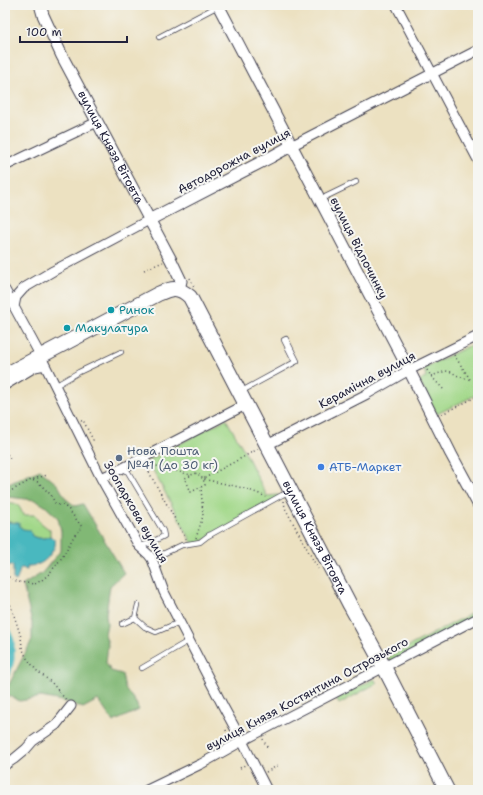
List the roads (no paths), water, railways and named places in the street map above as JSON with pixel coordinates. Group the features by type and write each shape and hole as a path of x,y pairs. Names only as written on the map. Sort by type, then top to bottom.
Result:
{"main road":[{"path":"5,375 43,361 168,289 179,289"},
{"name":"вулиця Князя Вітовта","path":"179,289 190,297 247,404 265,447 287,493 384,667 447,790"}],"street":[{"name":"вулиця Князя Вітовта","path":"42,5 41,8 43,15 62,56 171,260 181,281 179,289"},
{"path":"396,5 478,160"},
{"name":"вулиця Відпочинку","path":"218,6 478,504"},
{"name":"Автодорожна вулиця","path":"14,307 16,297 24,288 53,271 478,50"},
{"path":"5,166 97,122"},
{"name":"Зоопаркова вулиця","path":"5,290 43,361 101,478 139,546 152,559 164,592 267,790"},
{"name":"Керамічна вулиця","path":"265,447 367,394 409,370 478,336"},
{"path":"5,385 43,361"},
{"path":"101,478 126,470 247,404"},
{"name":"вулиця Князя Костянтина Острозького","path":"147,790 201,764 258,732 478,618"},
{"path":"5,765 26,749 33,741 56,725 71,706"}],"lane":[{"path":"159,37 218,6"},
{"path":"319,200 356,182"},
{"path":"55,386 79,372 121,352"},
{"path":"240,392 295,362"},
{"path":"126,470 163,531 164,536 148,544 139,546"},
{"path":"152,559 182,545 200,542 208,536 287,493"},
{"path":"135,618 138,605"},
{"path":"135,618 146,628 156,632 180,622"},
{"path":"122,624 135,618"},
{"path":"142,668 190,640"}],"water":[{"path":"5,522 19,523 20,527 23,529 30,530 32,536 37,538 45,538 50,536 55,542 54,548 45,560 39,564 28,566 27,570 21,568 16,581 13,579 13,566 5,566"}],"waterway":[{"path":"5,634 8,641 8,659 5,671"}],"place":[{"name":"Ринок","path":"111,310"},
{"name":"Макулатура","path":"67,328"},
{"name":"Нова Пошта №41 (до 30 кг)","path":"119,458"},
{"name":"АТБ-Маркет","path":"321,467"}]}
